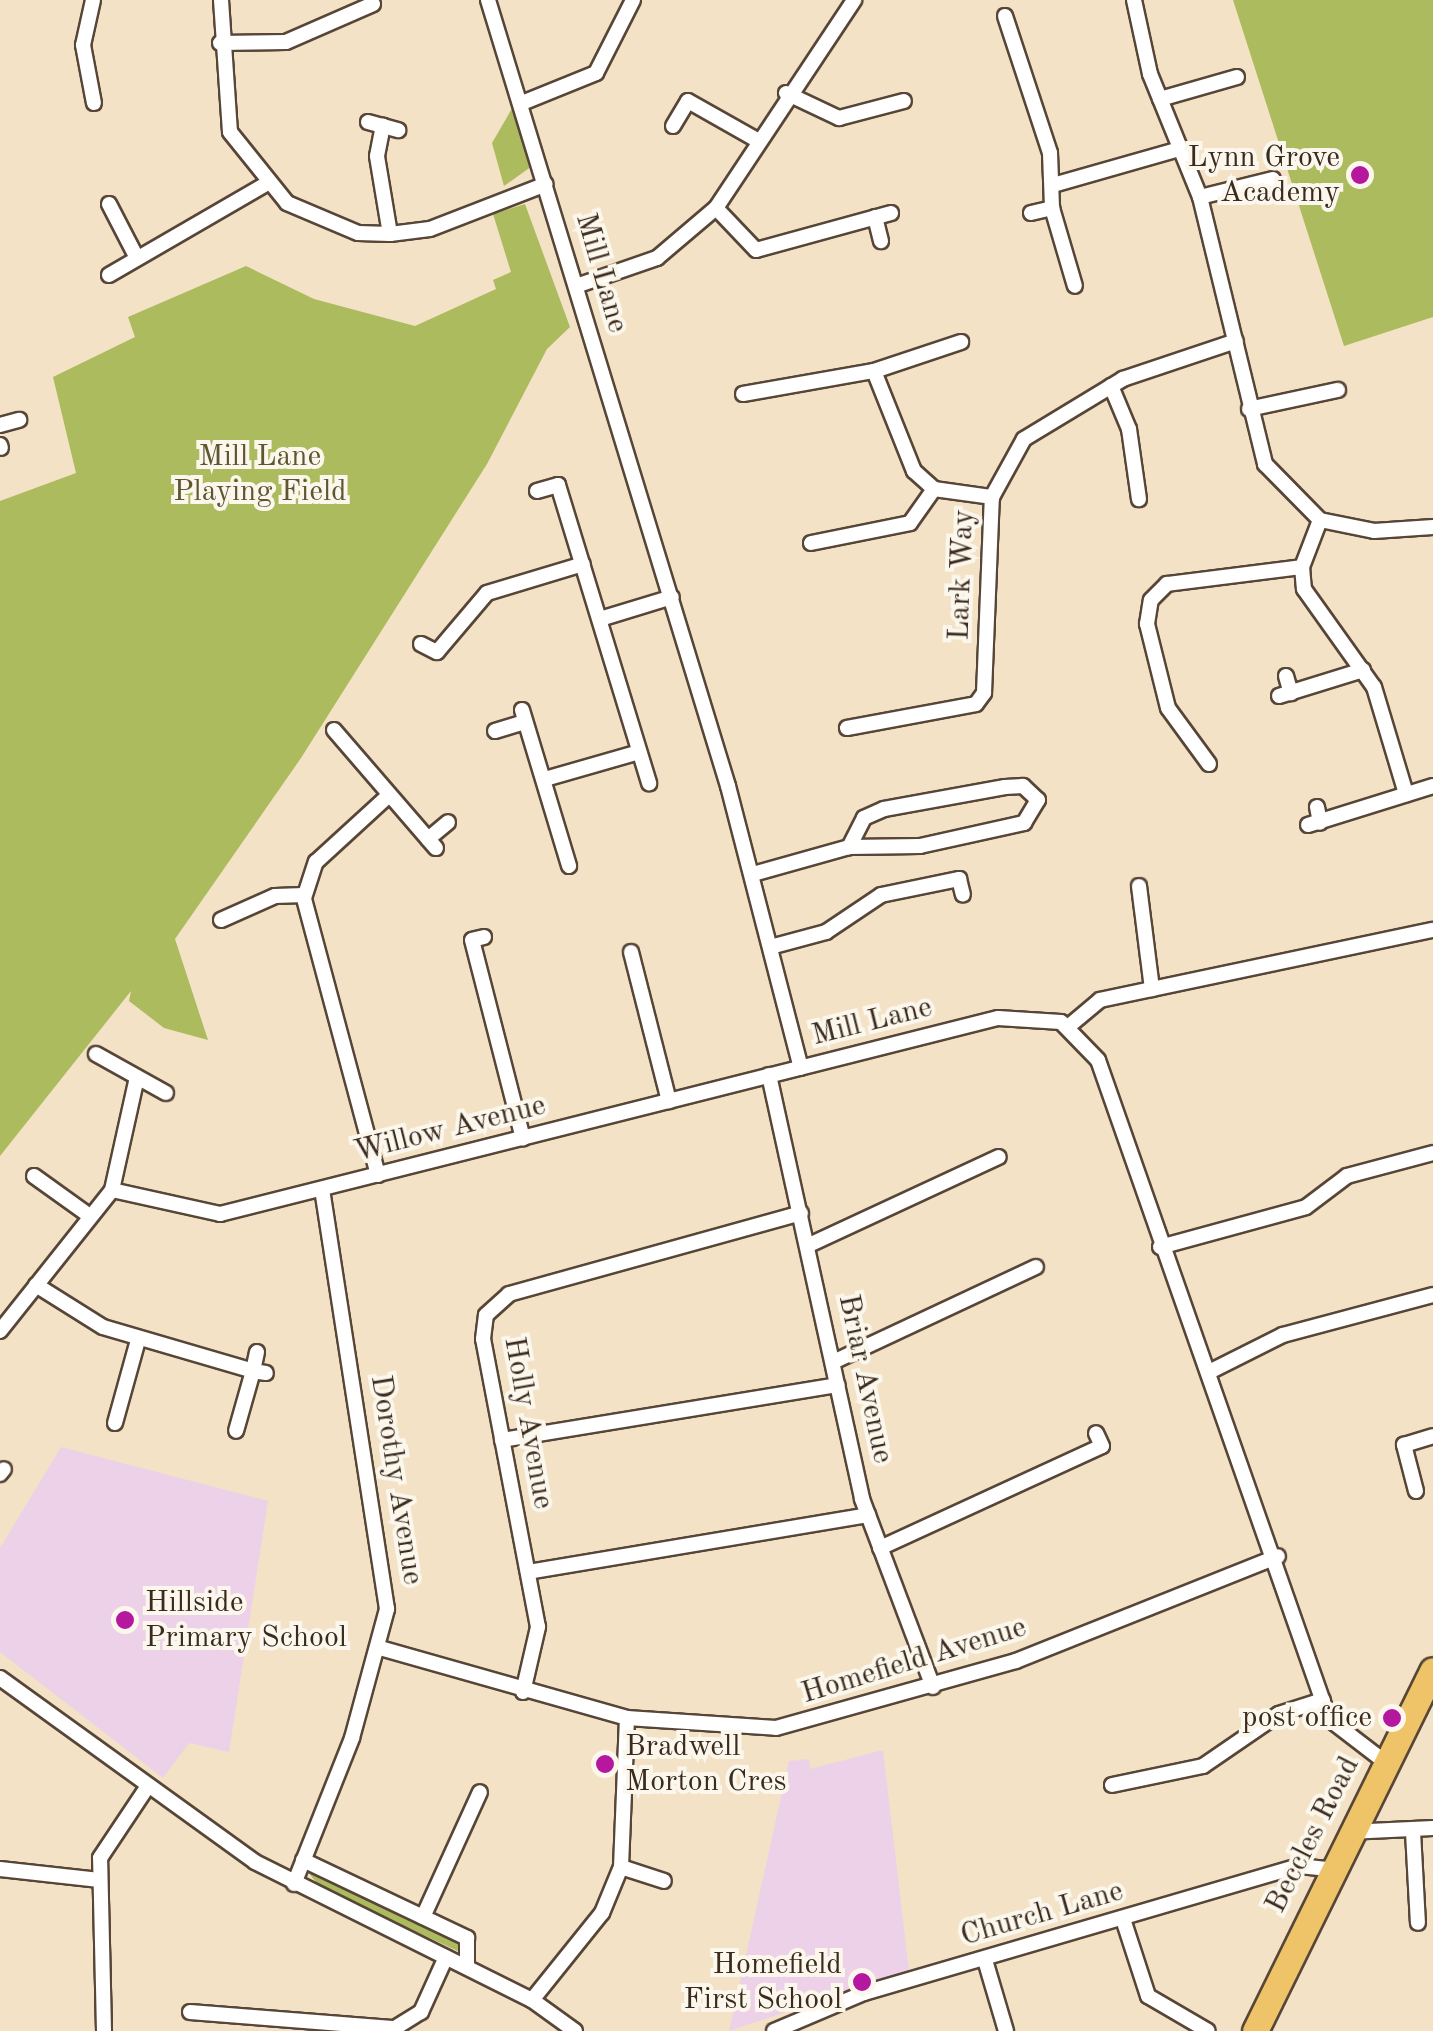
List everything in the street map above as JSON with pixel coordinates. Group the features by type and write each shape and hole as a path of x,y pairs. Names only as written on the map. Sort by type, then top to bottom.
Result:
{"highway":[{"name":"Beccles Road","path":"1255,2031 1347,1832 1433,1670"}],"street":[{"path":"93,0 83,45 94,104"},
{"path":"221,0 220,43 230,132 264,185 328,224 390,234 430,229 546,184"},
{"name":"Mill Lane","path":"488,0 753,874 774,946 800,1068 1019,1014 1069,1026"},
{"path":"522,103 596,73 633,0"},
{"path":"576,286 657,258 716,208 786,93 854,0"},
{"path":"1134,0 1160,99 1200,198 1249,409 1273,476 1320,520 1374,531 1433,527"},
{"path":"220,43 286,42 372,4"},
{"path":"1004,16 1053,186 1052,208 1074,286"},
{"path":"1160,99 1237,77"},
{"path":"786,93 839,118 904,101"},
{"path":"673,126 688,101 757,140"},
{"path":"383,126 378,190 390,234"},
{"path":"1053,186 1179,149"},
{"path":"1200,198 1273,179"},
{"path":"109,275 264,185"},
{"path":"109,204 137,258"},
{"path":"716,208 756,250 891,213"},
{"path":"1031,213 1052,208"},
{"path":"875,217 882,241"},
{"name":"Lark Way","path":"847,728 976,704 984,694 992,497 1024,439 1110,386 1236,341"},
{"path":"743,394 874,371 961,342"},
{"path":"874,371 904,454 934,489 992,497"},
{"path":"1110,386 1130,430 1139,499"},
{"path":"1249,409 1338,390"},
{"path":"0,425 18,420"},
{"path":"537,492 558,485 649,783"},
{"path":"811,543 910,524 934,489"},
{"path":"1320,520 1302,566 1312,602 1362,670 1389,721 1406,794"},
{"path":"420,644 439,658 487,592 583,564"},
{"path":"1209,764 1168,708 1147,624 1150,600 1167,584 1302,566"},
{"path":"600,619 672,597"},
{"path":"1286,676 1285,694 1362,670"},
{"path":"495,731 524,716 570,862"},
{"path":"334,730 432,844 448,822"},
{"path":"545,779 639,752"},
{"path":"753,874 849,847 920,846 1024,823 1038,800 1023,786 1005,787 884,810 864,818 849,847"},
{"path":"1317,807 1314,824 1433,786"},
{"path":"378,1176 304,895 329,846 390,794"},
{"path":"774,946 826,932 881,894 959,879 962,895"},
{"path":"1140,886 1152,989"},
{"path":"221,920 276,896 304,895"},
{"path":"1386,1762 1339,1735 1323,1700 1278,1556 1160,1246 1098,1060 1069,1026 1095,1002 1433,930"},
{"path":"472,940 523,1139"},
{"path":"631,952 668,1101"},
{"path":"96,1054 136,1082 166,1093"},
{"name":"Willow Avenue","path":"112,1190 220,1214 800,1068"},
{"name":"Briar Avenue","path":"769,1075 868,1515 933,1687"},
{"path":"3,1320 36,1285 86,1214 112,1190 136,1082"},
{"path":"1160,1246 1306,1207 1347,1176 1433,1153"},
{"path":"809,1245 999,1156"},
{"path":"34,1176 86,1214"},
{"name":"Dorothy Avenue","path":"294,1884 380,1648 387,1596 322,1190"},
{"name":"Holly Avenue","path":"523,1692 538,1627 482,1331 499,1300 801,1212"},
{"path":"833,1362 1036,1267"},
{"path":"36,1285 138,1340 259,1372"},
{"path":"1210,1372 1283,1335 1433,1294"},
{"path":"115,1423 138,1340"},
{"path":"236,1431 259,1372 257,1352"},
{"path":"502,1440 838,1385"},
{"path":"1416,1491 1404,1444 1433,1436"},
{"path":"880,1548 1102,1446"},
{"path":"528,1572 868,1515"},
{"name":"Homefield Avenue","path":"380,1648 523,1692 628,1718 776,1728 933,1687 1278,1556"},
{"path":"0,1678 146,1789 294,1884 532,2000 574,2031"},
{"path":"1112,1785 1203,1766 1279,1714 1323,1700"},
{"path":"532,2000 602,1913 621,1867 628,1718"},
{"path":"104,2031 99,1880 102,1848 146,1789"},
{"path":"423,1917 480,1792"},
{"path":"1347,1832 1413,1832 1433,1828"},
{"path":"1413,1832 1425,1903 1418,1922"},
{"path":"303,1860 472,1944 467,1967"},
{"name":"Church Lane","path":"774,2031 864,1993 1300,1866 1329,1869"},
{"path":"621,1867 664,1881"},
{"path":"0,1869 99,1880"},
{"path":"1123,1919 1148,1996 1208,2031"},
{"path":"190,2012 403,2026 420,2012 446,1958"},
{"path":"985,1960 1006,2031"}],"shaded area":[{"name":"Hillside Primary School","path":"61,1447 268,1501 229,1752 189,1743 163,1778 0,1652 0,1548"},
{"path":"883,1750 909,1971 729,2031 789,1761 809,1759 810,1769"}],"green space":[{"name":"Lynn Grove Academy","path":"1233,0 1433,0 1433,317 1344,346"},
{"path":"514,105 532,166 504,186 492,143"},
{"name":"Mill Lane Playing Field","path":"525,204 570,327 547,349 487,464 301,758 175,939 208,1040 164,1028 129,1001 131,991 0,1156 0,501 76,473 53,377 135,337 128,317 246,266 314,299 415,326 496,289 493,280 511,272 493,214"},
{"path":"307,1871 458,1941 462,1953 320,1887"}],"place":[{"name":"Lynn Grove Academy","path":"1360,175"},
{"name":"Hillside Primary School","path":"125,1620"},
{"name":"post office","path":"1392,1718"},
{"name":"Bradwell Morton Cres","path":"605,1764"},
{"name":"Homefield First School","path":"862,1982"}]}
